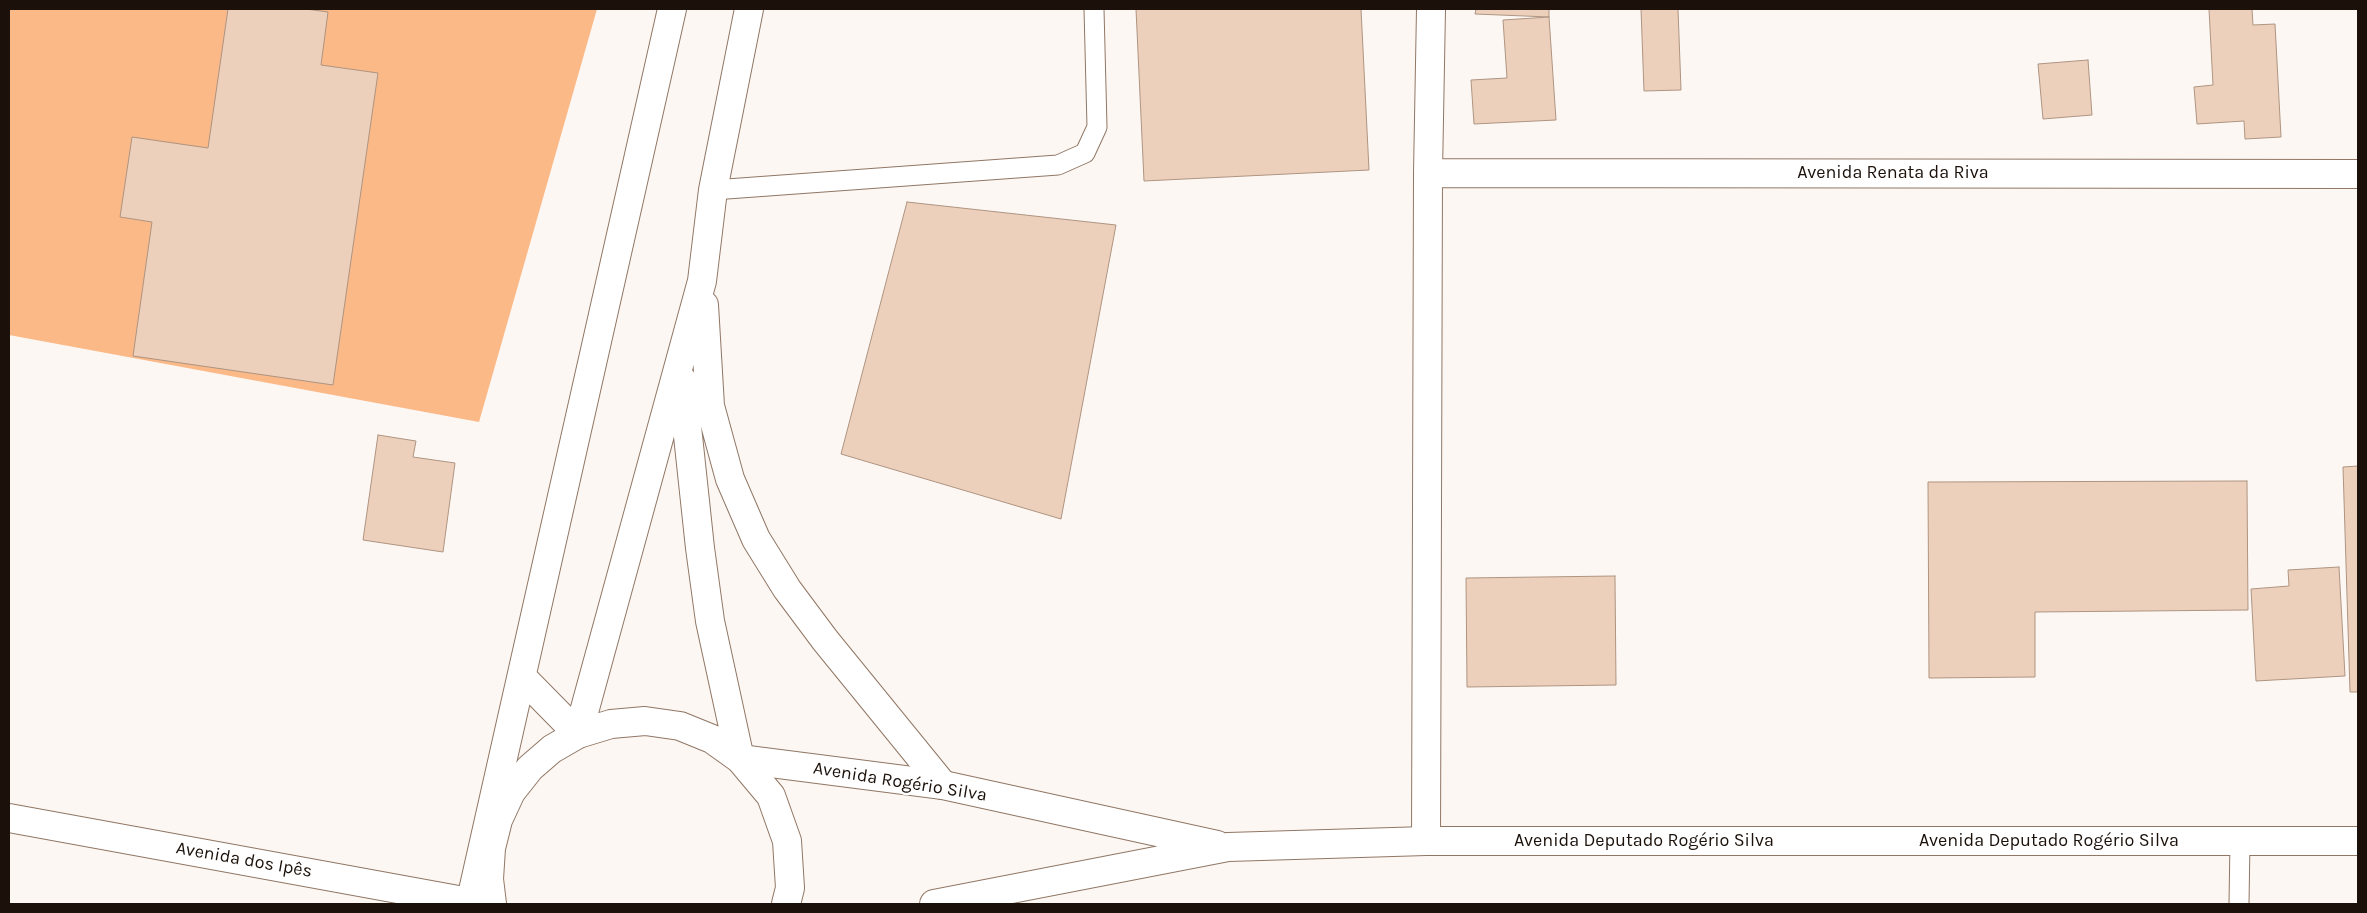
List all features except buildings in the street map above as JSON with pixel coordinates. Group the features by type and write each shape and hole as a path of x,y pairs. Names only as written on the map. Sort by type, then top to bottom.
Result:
{"street":[{"path":"478,903 522,677 672,9"},
{"path":"578,734 702,281 713,190 749,9"},
{"path":"1426,841 1428,173 1431,9"},
{"name":"Avenida Renata da Riva","path":"1428,173 2358,174"},
{"path":"702,281 710,406 730,479 756,539 787,589 825,640 943,785"},
{"path":"680,366 710,621 740,759 770,796 787,841 790,888 786,904"},
{"path":"522,677 578,734"},
{"name":"Avenida Rogério Silva","path":"478,903 489,879 491,848 498,820 511,792 530,768 545,755 578,734 612,724 645,721 680,726 704,736 740,759 943,785 1228,847"},
{"name":"Avenida dos Ipês","path":"9,818 478,903"},
{"name":"Avenida Deputado Rogério Silva","path":"934,904 1228,847 1426,841 2358,841"}],"lane":[{"path":"713,190 1058,165 1085,153 1097,127 1094,9"},
{"path":"2239,904 2240,841"}],"shaded area":[{"path":"9,9 597,9 479,422 9,335"}]}
